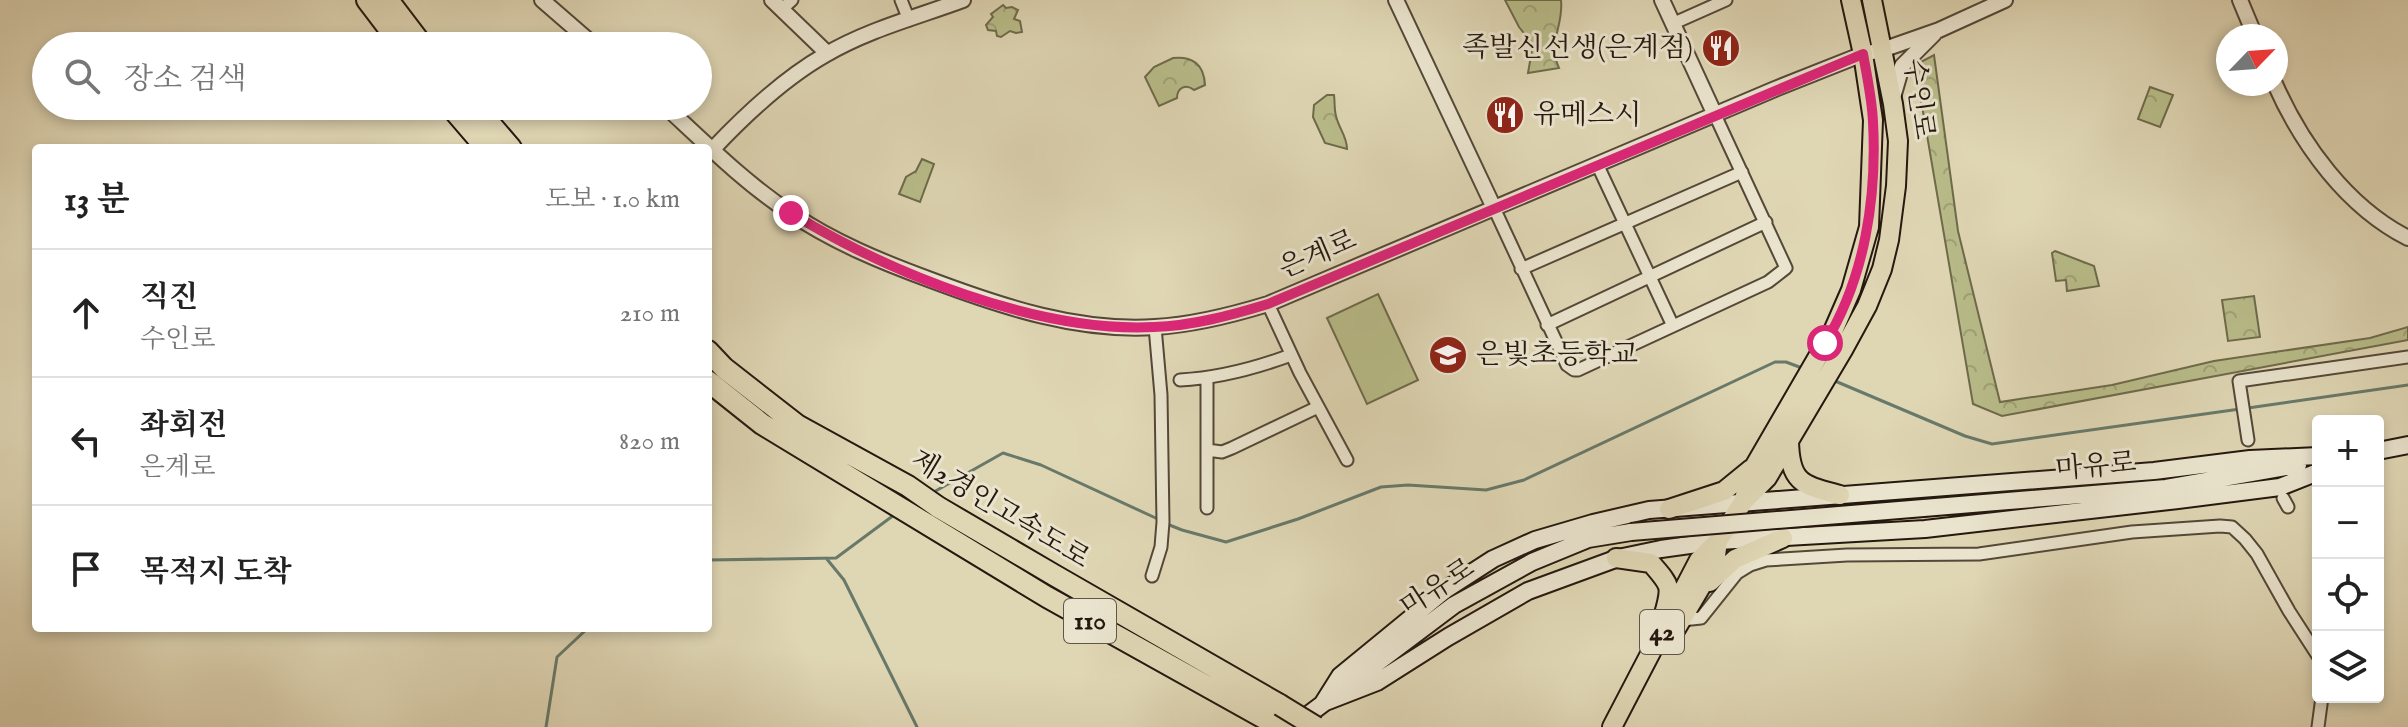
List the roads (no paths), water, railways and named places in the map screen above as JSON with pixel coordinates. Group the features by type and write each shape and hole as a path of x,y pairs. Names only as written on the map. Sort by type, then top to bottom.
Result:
{"highway":[{"path":"367,0 391,32"},
{"path":"388,0 412,32"},
{"path":"462,120 483,144"},
{"path":"487,120 508,144"},
{"name":"제2경인고속도로","path":"712,355 797,425 908,486 1276,717"},
{"name":"제2경인고속도로","path":"712,384 762,424 1047,597 1276,717 1316,727"}],"main road":[{"name":"수인로","path":"1612,727 1699,560 1718,541 1743,502 1767,478 1789,441 1820,352 1851,290 1869,227 1873,120 1851,0"},
{"name":"수인로","path":"1743,502 1754,467 1809,389 1838,359 1867,306 1882,269 1896,186 1898,141 1872,0"},
{"path":"1789,441 1789,463 1796,475 1807,486 1840,495"},
{"path":"2384,450 2408,445"},
{"path":"1323,703 1340,676 1445,590 1493,559 1535,540 1593,523 1649,510 2154,471 2250,459 2312,459"},
{"path":"1323,703 1377,682 1528,591 1616,558 1718,541 1925,529 2224,486 2312,461"},
{"path":"1669,509 1724,491 1754,467"},
{"path":"2224,486 2280,487 2312,474"},
{"name":"마유로","path":"1292,727 1454,605 1532,562 1588,539 1631,532 1839,515 2172,494"},
{"path":"1697,595 1735,559 1783,538"},
{"name":"수인로","path":"1623,727 1715,563 1718,541"},
{"path":"1616,558 1651,563 1667,581 1670,593 1652,651"}],"street":[{"path":"542,0 579,32"},
{"path":"901,0 909,20"},
{"path":"713,149 766,97 827,53 963,0"},
{"path":"1396,0 1547,325 1567,365 1574,370 1768,282 1786,268 1662,0"},
{"path":"1672,24 1726,0"},
{"name":"은계로","path":"713,149 738,174 791,213 872,258 970,295 1044,317 1098,325 1155,327 1213,318 1268,304 1715,115 1863,54 1939,30 2005,0"},
{"path":"2240,0 2250,24"},
{"path":"782,3 827,53"},
{"path":"1893,103 1902,66 1939,30"},
{"path":"2282,96 2307,141 2342,188 2408,238"},
{"name":"은계로","path":"681,120 707,144"},
{"path":"1598,166 1673,326"},
{"path":"1521,269 1742,172"},
{"path":"1547,325 1766,222"},
{"path":"1268,304 1291,355 1347,460"},
{"path":"1152,576 1161,547 1163,522 1161,395 1155,327"},
{"path":"1180,380 1207,379 1291,355"},
{"path":"2248,440 2239,381 2408,357"},
{"path":"1207,379 1207,508"},
{"path":"1207,450 1222,452 1318,407"},
{"path":"1682,620 1701,618 1737,573 1766,560 1847,555 1979,554 2132,532 2220,526 2232,527 2251,546 2312,646"},
{"path":"2318,727 2321,703"}],"waterway":[{"path":"1167,524 1226,542 1298,519 1381,487 1408,485 1486,490 1524,480 1775,362 1802,368"},
{"path":"1835,381 1965,436 1992,444 2240,409"},
{"path":"2248,408 2408,385"},
{"path":"932,493 1003,453 1041,465 1160,520"},
{"path":"712,560 836,558 894,515"},
{"path":"826,558 844,580 917,727"},
{"path":"546,727 557,657 584,632"}],"place":[{"name":"족발신선생(은계점)","path":"1721,48"},
{"name":"유메스시","path":"1505,115"},
{"name":"은빛초등학교","path":"1448,355"}]}
